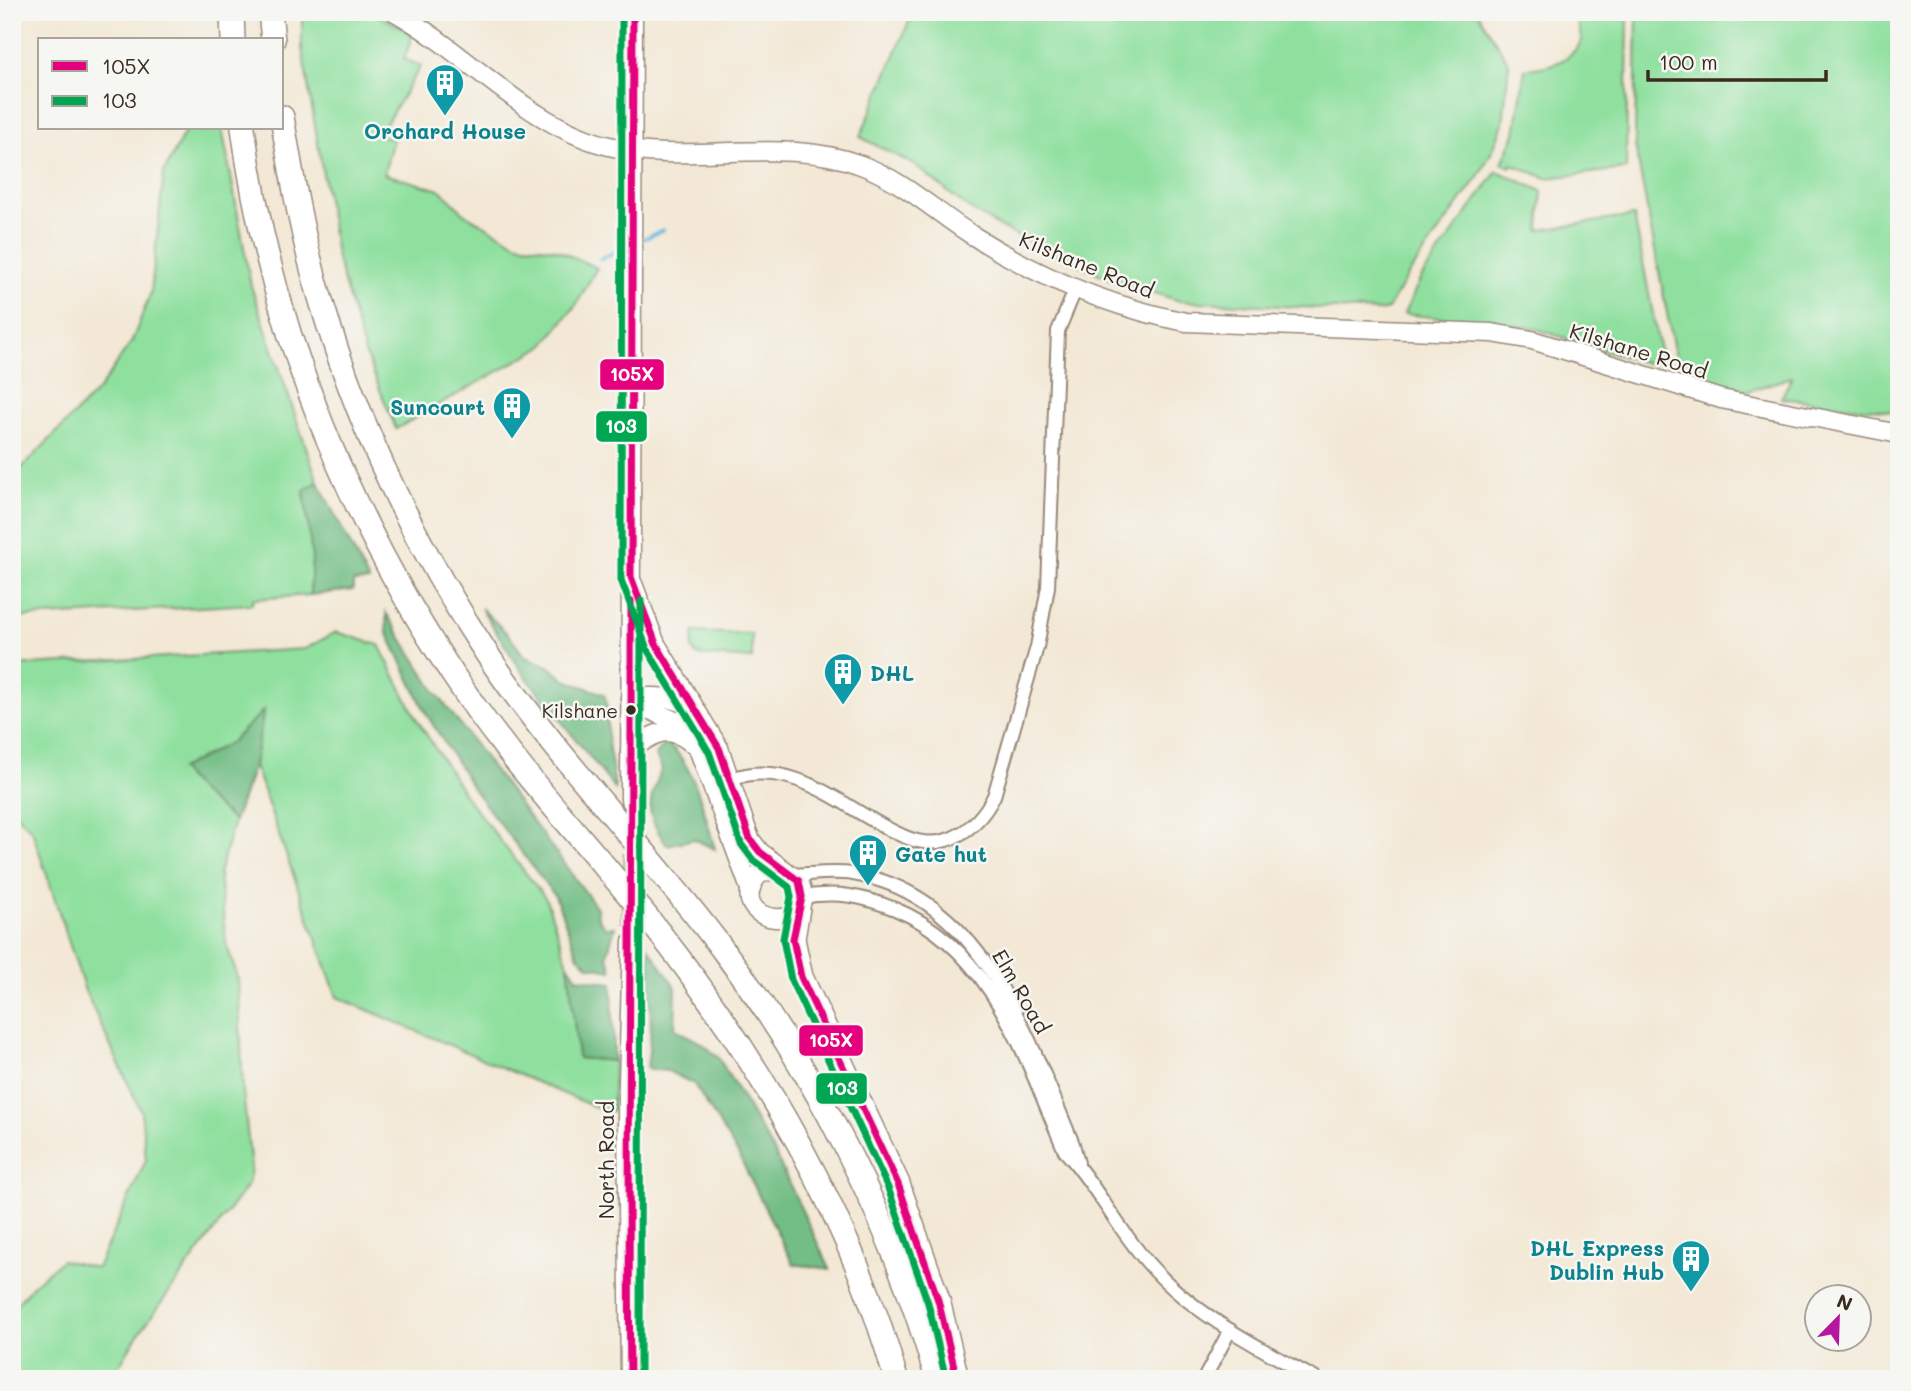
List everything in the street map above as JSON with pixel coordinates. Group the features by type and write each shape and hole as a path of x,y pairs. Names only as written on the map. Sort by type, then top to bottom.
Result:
{"highway":[{"path":"232,12 233,38"},
{"path":"270,12 273,38"},
{"path":"284,129 299,215 319,296 368,430 397,496 486,653 533,719 718,943 793,1055 848,1156 886,1236 937,1379"},
{"path":"243,130 262,233 283,316 343,473 383,556 468,697 517,764 686,968 762,1079 798,1142 840,1230 896,1379"},
{"path":"800,902 793,939 801,977 874,1126 898,1184 937,1300 957,1379"}],"main road":[{"name":"Kilshane Road","path":"395,12 427,31 544,116 578,135 631,150 800,153 858,164 908,187 969,233 1001,253 1076,288 1140,313 1186,322 1492,333 1532,340 1721,399 1899,434"},
{"path":"630,800 633,12"},
{"path":"630,698 643,709 673,718 685,726 700,751 750,890 753,907 767,918 784,918 800,902 799,881 750,839 731,779 709,729 656,644 631,577"},
{"path":"630,698 657,695 674,699 696,712"},
{"path":"630,751 657,731 671,731 685,737 700,751"},
{"path":"750,890 759,874 787,872"},
{"name":"North Road","path":"630,1379 627,1118 632,941"}],"street":[{"path":"731,779 751,774 805,783 850,805 886,828 910,839 930,843 952,838 969,830 984,816 994,796 1044,619 1048,587 1058,331 1076,288"},
{"name":"Elm Road","path":"787,872 840,872 871,878 915,897 949,922 978,951 1020,1018 1073,1144 1079,1166"},
{"name":"Elm Road","path":"800,902 829,893 861,896 905,913 937,931 967,958 994,993 1065,1151 1079,1166 1116,1225 1151,1266 1185,1298 1230,1330 1316,1379"},
{"path":"1204,1379 1230,1330"}],"green space":[{"path":"302,12 371,12 411,32 411,41 404,59 421,66 379,135 393,139 384,174 440,190 466,215 518,244 555,249 597,268 576,305 543,346 396,429 365,353 337,259 302,48"},
{"path":"913,12 1477,12 1509,63 1503,123 1493,150 1477,178 1406,278 1388,309 1378,311 1180,301 1112,280 1001,228 964,205 915,165 860,137"},
{"path":"1575,12 1628,12 1626,169 1546,178 1512,164 1510,167 1502,163 1515,134 1525,69 1558,62 1577,48 1582,41"},
{"path":"1637,12 1899,12 1899,412 1781,398 1792,377 1748,391 1683,375 1674,350 1635,145"},
{"path":"186,130 222,130 251,286 318,482 304,491 312,558 310,595 253,599 252,604 12,618 12,478 100,388 132,341 151,292 164,172"},
{"path":"1497,171 1542,191 1539,230 1634,216 1660,351 1652,365 1533,328 1404,314 1421,278"},
{"path":"318,482 369,581 353,582 353,590 310,595 312,558 304,490"},
{"path":"481,608 507,633 525,657 549,666 565,680 604,694 615,789 520,669"},
{"path":"386,613 435,691 597,908 598,918 606,928 615,927 607,955 612,970 589,966 578,956 555,896 474,790 427,715 387,632"},
{"path":"336,632 379,645 418,721 466,797 546,899 568,964 578,1058 614,1061 613,1111 604,1111 337,997 254,765 263,711 230,743 180,769 199,791 234,821 219,874 226,943 238,979 243,1091 251,1169 248,1184 135,1339 111,1379 12,1379 12,1309 35,1283 62,1260 97,1268 146,1160 141,1111 85,991 32,830 12,810 12,666 305,649"},
{"path":"694,632 752,634 752,659 696,655 692,648"},
{"path":"264,710 254,765 234,821 199,791 180,769 230,743"},
{"path":"667,742 677,752 692,777 715,849 694,839 667,845 654,823 651,799 662,768 655,755"},
{"path":"649,948 676,988 675,1029 703,1044 718,1057 774,1152 830,1269 793,1264 738,1154 694,1084 668,1071 647,1069 651,1031"},
{"path":"568,964 577,978 612,983 614,1061 578,1058"}],"waterway":[{"path":"637,242 663,230"},
{"path":"600,259 627,246"}],"tunnel":[{"path":"630,800 632,941"}],"transit line":[{"name":"103","path":"622,12 621,580 647,649 709,752 741,844 753,860 789,887 791,897 783,939 791,980 888,1188 928,1303 946,1379"},
{"name":"105X","path":"633,12 631,577 656,644 719,748 750,839 760,852 799,881 802,897 793,939 801,977 898,1184 938,1300 957,1379"},
{"name":"105X","path":"630,1379 631,601"},
{"name":"103","path":"640,1379 641,601"}],"place":[{"name":"Orchard House","path":"445,117"},
{"name":"Suncourt","path":"512,440"},
{"name":"DHL","path":"843,706"},
{"name":"Kilshane","path":"631,710"},
{"name":"Gate hut","path":"868,887"},
{"name":"DHL Express Dublin Hub","path":"1691,1293"}]}
